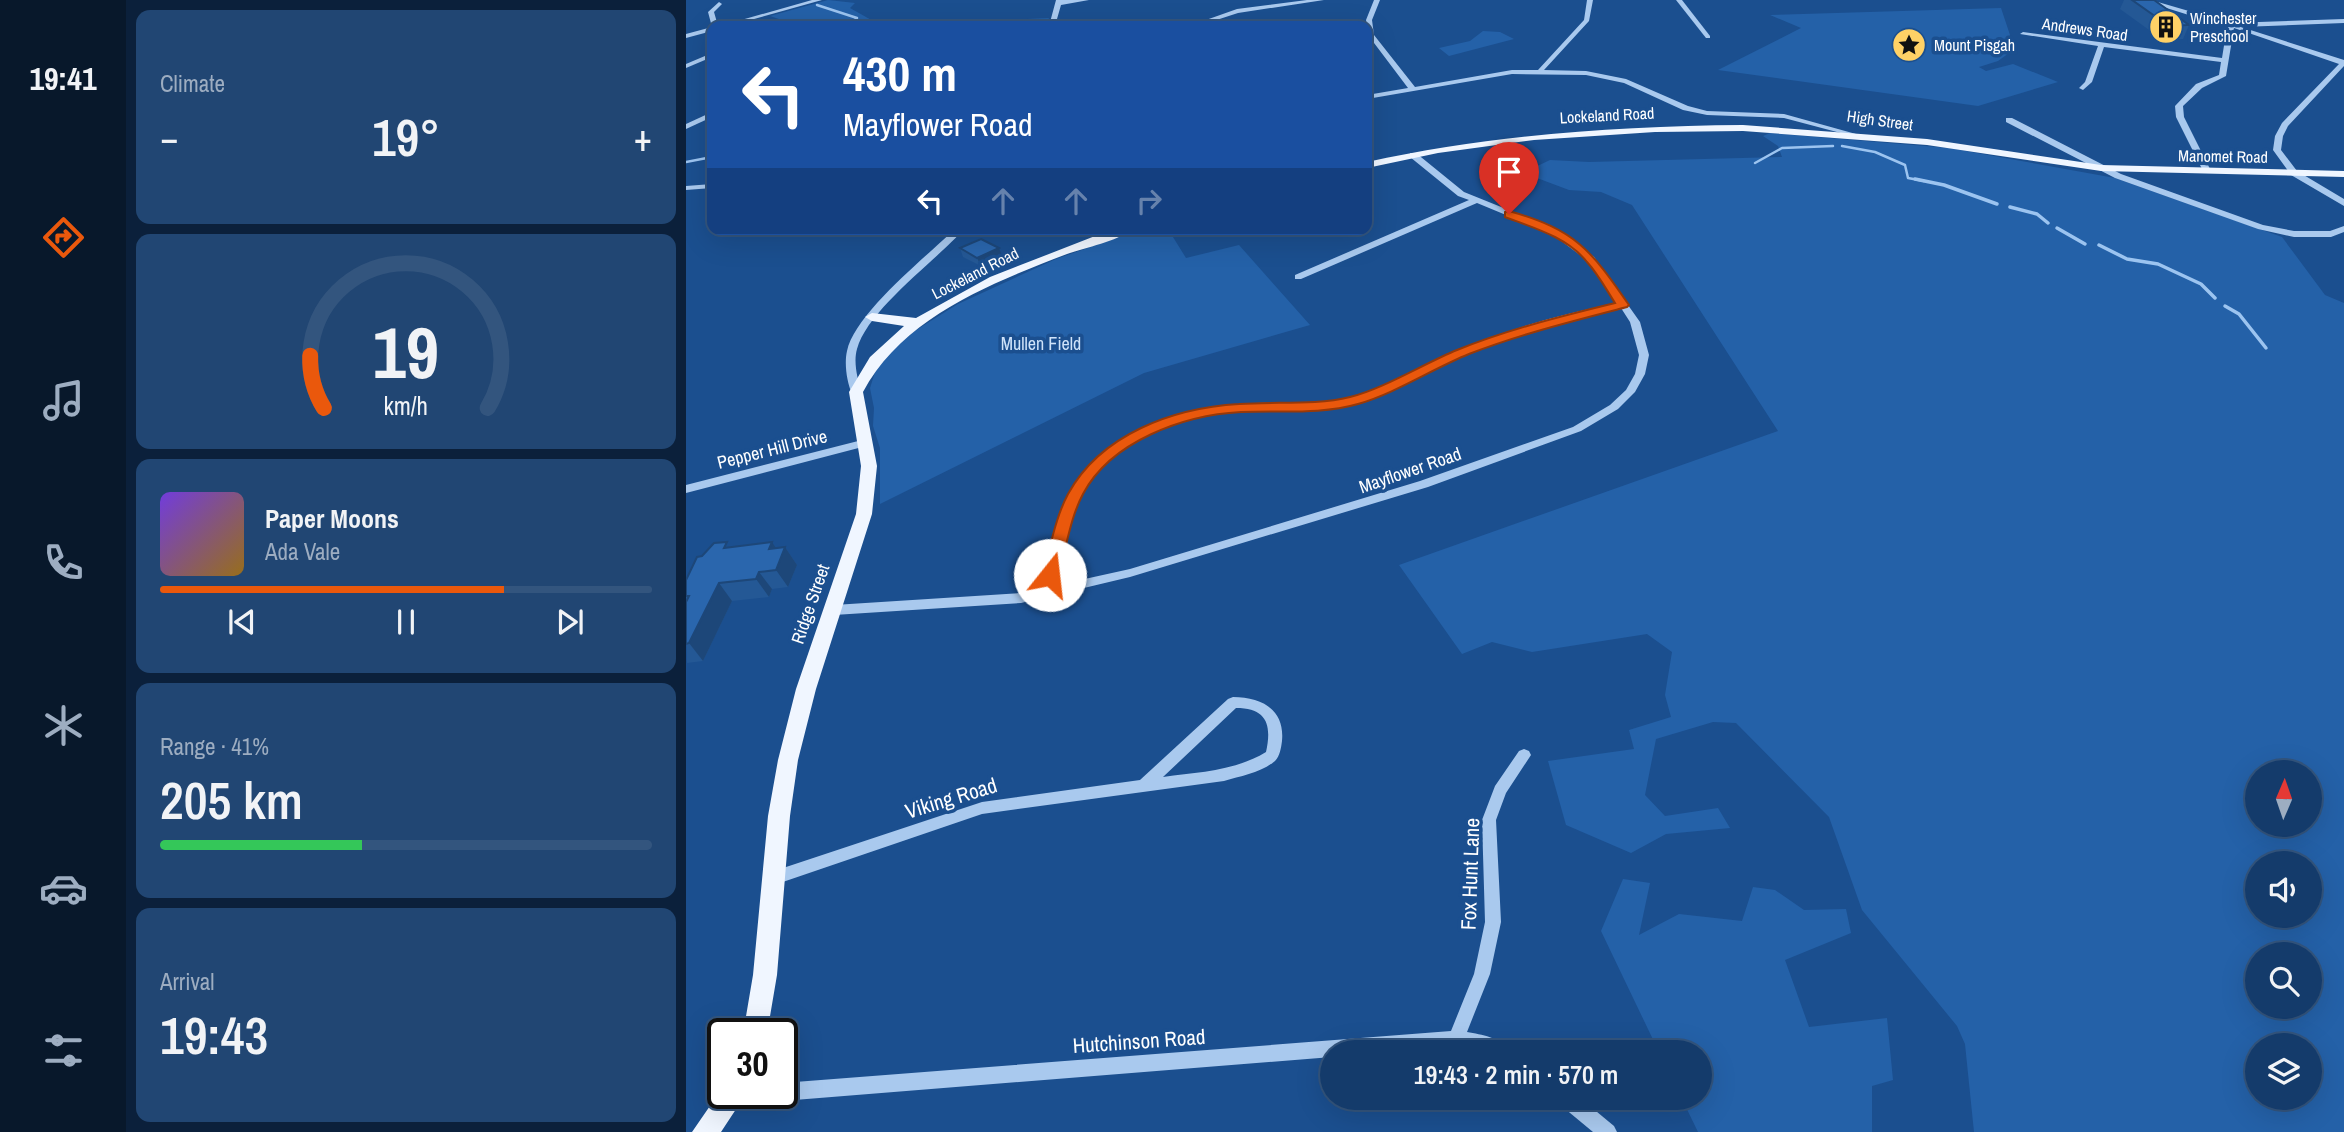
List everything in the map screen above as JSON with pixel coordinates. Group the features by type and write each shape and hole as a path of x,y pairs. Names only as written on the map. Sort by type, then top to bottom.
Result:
{"main road":[{"name":"Lockeland Road","path":"1372,163 1534,136 1596,132 1743,128 1852,134"},
{"name":"High Street","path":"1852,134 1979,149 2101,168"},
{"name":"Manomet Road","path":"2101,168 2344,174"},
{"name":"Lockeland Road","path":"856,392 880,354 920,322 1045,257 1109,235"},
{"name":"Lockeland Road","path":"872,317 920,322"},
{"name":"Ridge Street","path":"758,1018 765,975 779,816 788,760 806,689 864,514 869,466 856,392"},
{"path":"705,1132 722,1109"}],"street":[{"path":"741,21 819,0"},
{"path":"1053,21 1059,1 1086,0"},
{"path":"1207,21 1237,11 1321,0"},
{"path":"1369,21 1377,0"},
{"path":"1541,70 1587,20 1590,0"},
{"path":"1679,0 1708,37"},
{"path":"2144,0 2344,62 2285,125 2279,136 2277,150 2294,173 2344,203"},
{"path":"713,21 711,12 719,4"},
{"path":"2231,25 2344,20"},
{"path":"2207,171 2180,117 2179,106 2199,86 2222,76 2231,25"},
{"path":"686,36 707,30"},
{"name":"Andrews Road","path":"2023,34 2226,61"},
{"path":"1372,36 1413,89"},
{"path":"2083,88 2088,82 2101,46"},
{"path":"686,66 707,57"},
{"name":"High Street","path":"1372,96 1501,73 1541,70 1606,75 1626,80 1686,108 1707,113 1784,116 1852,134"},
{"path":"686,127 707,116"},
{"path":"2009,120 2056,141 2101,168"},
{"name":"Mayflower Road","path":"834,610 984,601 1045,593 1130,573 1424,484 1577,429 1614,407 1630,392 1640,374 1644,355 1642,339 1635,321 1591,259 1567,239 1461,194 1413,155"},
{"name":"High Street","path":"2101,168 2279,232 2322,234 2344,229"},
{"path":"686,188 707,186"},
{"path":"1298,278 1475,201"},
{"name":"Ridge Street","path":"856,392 851,357 856,339 872,317 954,235"},
{"path":"1045,593 1074,497 1086,476 1105,455 1136,435 1198,412 1323,406 1355,401 1463,352 1530,328 1623,305"},
{"name":"Pepper Hill Drive","path":"686,489 866,443"},
{"name":"Viking Road","path":"774,878 982,808 1224,775 1255,766 1272,755 1276,729 1270,716 1263,707 1251,701 1233,703 1145,785"},
{"name":"Fox Hunt Lane","path":"1456,1039 1482,974 1493,922 1489,820 1500,790 1524,755"},
{"name":"Hutchinson Road","path":"798,1091 1461,1040"},
{"path":"1580,1110 1608,1132"}],"green space":[{"path":"828,0 855,3 850,8 873,21 785,21 770,16"},
{"name":"Mount Pisgah","path":"2001,8 2010,35 2009,53 1998,61 1979,67 1986,71 2013,64 2058,82 1978,106 1718,70 1801,28 1770,15"},
{"path":"1049,18 1048,21 988,21"},
{"path":"1483,31 1500,32 1514,39 1449,56 1439,48 1470,41"},
{"path":"1770,133 1949,148 2115,178 2282,237 2325,295 2344,303 2344,1132 1974,1132 1965,1044 1957,1026 1862,910 1829,817 1736,723 1713,722 1656,739 1645,795 1665,816 1718,808 1730,828 1666,834 1631,853 1566,825 1548,761 1634,749 1629,730 1671,717 1665,695 1672,652 1647,634 1532,652 1492,642 1462,654 1399,565 1778,431 1632,205 1601,192 1569,190 1537,178 1529,170 1550,160 1589,162 1782,157 1778,146 1763,136"},
{"name":"Mullen Field","path":"1125,235 1172,235 1186,258 1239,245 1310,325 1144,373 880,504 880,448 873,426 874,408 870,388 878,363 913,332 958,304 1056,259"},
{"path":"1623,879 1650,883 1639,935 1679,914 1742,921 1753,887 1775,890 1804,910 1846,909 1851,933 1785,960 1809,1027 1887,1018 1893,1080 1872,1086 1872,1132 1698,1132 1687,1110 1712,1110 1712,1040 1653,1040 1601,931"}],"building":[{"path":"2132,0 2154,0 2189,25 2169,26"},
{"path":"981,239 999,248 977,258 960,248"},
{"path":"727,542 724,548 772,542 769,549 785,547 776,570 759,572 756,579 719,583 689,643 686,644 686,602 689,596 686,596 686,580 697,557 702,556 714,543"}],"waterway":[{"path":"817,5 857,18 854,21"},
{"path":"1755,163 1782,148 1833,146"},
{"path":"1842,146 1875,152 1905,165 1908,178 1924,181"},
{"path":"686,162 707,158"},
{"path":"1915,179 1944,185 1997,204"},
{"path":"2010,207 2037,214 2048,223"},
{"path":"2057,228 2085,244"},
{"path":"2099,245 2127,259 2158,264 2201,284 2215,298"},
{"path":"2225,306 2239,314 2266,348"}],"place":[{"name":"Winchester Preschool","path":"2166,27"},
{"name":"Mount Pisgah","path":"1909,45"}],"route":[{"path":"1050,575 1074,497 1086,476 1105,455 1136,435 1198,412 1323,406 1355,401 1463,352 1530,328 1623,305 1591,259 1576,245 1555,232 1509,214"}]}
